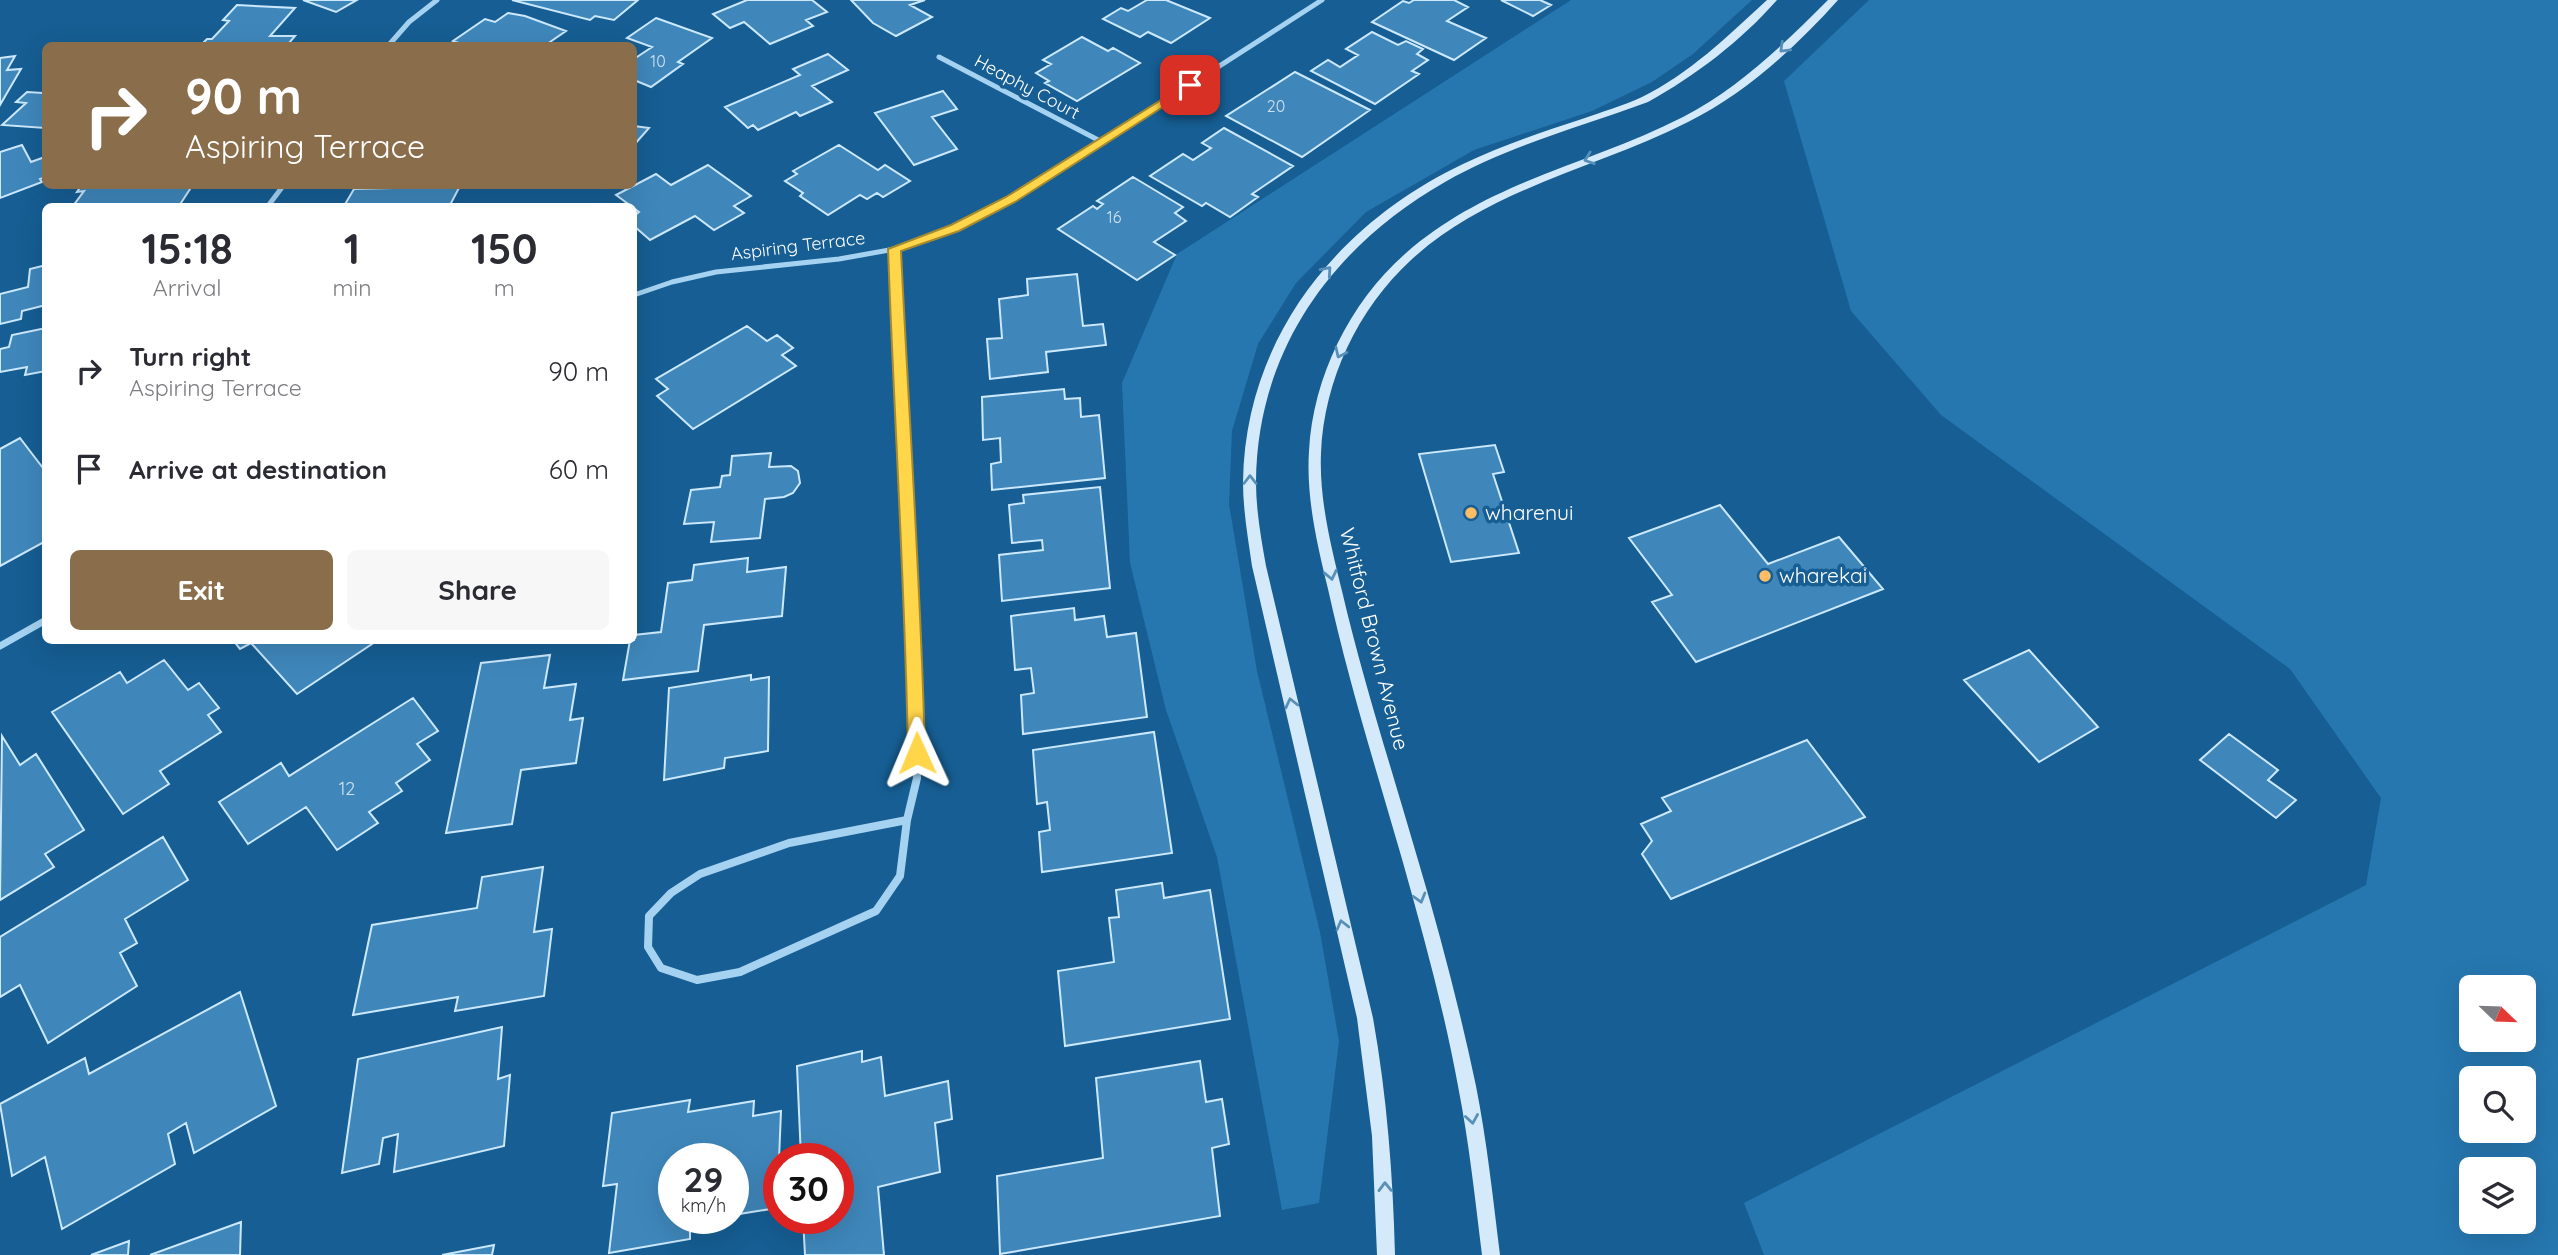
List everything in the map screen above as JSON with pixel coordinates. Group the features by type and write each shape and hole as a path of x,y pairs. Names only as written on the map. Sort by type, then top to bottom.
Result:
{"main road":[{"path":"1386,1255 1378,1088 1365,1018 1259,566 1251,514 1250,472 1256,416 1268,370 1291,321 1320,278 1385,215 1441,180 1489,157 1644,100 1666,88 1715,55 1772,0"},
{"name":"Whitford Brown Avenue","path":"1491,1255 1467,1086 1452,1020 1339,609 1320,523 1314,452 1320,404 1338,354 1360,313 1407,257 1455,220 1500,194 1643,139 1716,103 1750,80 1833,0"}],"street":[{"path":"392,42 409,22 437,0"},
{"name":"Aspiring Terrace","path":"637,294 672,282 716,272 839,259 895,249 955,228 1011,200 1322,0"},
{"name":"Heaphy Court","path":"939,57 1102,142"},
{"path":"895,249 917,778 907,821 900,876 876,911 740,972 697,980 661,968 648,947 649,916 671,893 700,874 789,843 867,826 907,821"},
{"path":"0,646 42,622"}],"shaded area":[{"path":"1571,0 1752,0 1693,54 1652,82 1592,111 1474,150 1366,212 1296,283 1258,344 1232,431 1229,504 1257,671 1320,932 1339,1041 1319,1203 1282,1210 1217,857 1166,710 1130,563 1122,383 1177,254"},
{"path":"1869,0 2558,0 2558,1255 1764,1255 1744,1203 2366,885 2381,798 2290,669 1941,415 1851,311 1784,81"}],"building":[{"path":"303,0 357,0 336,12"},
{"path":"512,0 638,0 614,20 595,16 590,20"},
{"path":"747,0 812,0 827,12 806,20 813,26 770,44 744,22 730,28 713,14"},
{"path":"851,0 925,0 910,5 932,17 896,36 873,23"},
{"path":"1147,0 1166,0 1210,18 1171,43 1148,32 1140,37 1103,19 1121,8 1128,11"},
{"path":"1414,0 1454,0 1468,7 1447,21 1486,38 1454,60 1372,22 1403,1 1409,3"},
{"path":"1501,0 1540,0 1551,5 1533,16"},
{"path":"237,5 295,8 270,36 295,36 290,42 204,42 212,39 229,21 223,20"},
{"path":"508,13 525,16 566,31 550,42 453,41 485,19 495,22"},
{"path":"656,18 712,38 678,62 683,64 651,87 637,81 637,57 652,47 627,38"},
{"path":"1372,32 1398,45 1406,41 1423,49 1417,54 1428,60 1412,71 1419,74 1375,104 1311,71 1328,60 1340,67 1358,55 1346,49"},
{"path":"1082,37 1108,51 1113,48 1140,63 1077,101 1045,83 1049,81 1036,73 1051,64 1043,60"},
{"path":"828,54 848,70 812,86 832,102 800,116 796,112 758,130 753,125 748,128 725,107 800,75 793,69"},
{"path":"15,56 7,70 21,69 0,105 0,58"},
{"path":"1295,72 1370,110 1302,157 1226,116"},
{"path":"943,91 957,109 932,117 957,149 914,165 875,113"},
{"path":"27,92 42,93 42,128 2,125 26,103 16,102"},
{"path":"637,126 649,128 637,142"},
{"path":"1224,128 1293,166 1252,194 1258,197 1230,217 1206,203 1202,206 1150,176 1183,154 1193,160 1211,148 1202,143"},
{"path":"22,145 31,162 42,158 42,182 0,198 0,152"},
{"path":"839,145 878,170 885,165 910,181 883,197 877,193 867,199 860,195 828,215 800,196 803,193 785,181 797,174 793,171"},
{"path":"708,165 751,196 734,206 744,213 714,230 695,216 650,240 637,229 637,203 627,203 616,195 627,189 637,189 637,184 656,174 671,185"},
{"path":"1133,177 1183,207 1175,213 1186,221 1154,242 1175,255 1137,280 1058,229 1093,206 1097,209 1103,204 1097,201"},
{"path":"79,189 190,189 181,203 75,203 84,191 77,192"},
{"path":"354,189 458,189 451,203 346,203"},
{"path":"42,266 42,306 22,311 21,319 0,324 0,294 28,287 30,269"},
{"path":"1077,274 1083,326 1103,324 1106,345 1046,352 1048,372 990,379 987,339 1002,338 999,299 1028,295 1027,279"},
{"path":"747,326 767,341 777,335 793,348 782,355 796,366 693,429 657,396 668,389 656,379"},
{"path":"42,329 42,372 25,375 27,367 0,372 0,349 9,347 12,335"},
{"path":"1064,389 1065,399 1080,398 1081,417 1099,415 1105,478 992,490 991,464 1001,462 1000,438 983,440 982,397"},
{"path":"20,438 42,467 42,543 0,566 0,449"},
{"name":"wharenui","path":"1495,445 1504,472 1493,474 1519,553 1451,562 1419,454"},
{"path":"771,453 769,467 791,466 798,471 800,483 793,493 765,499 760,538 711,542 714,522 684,524 691,490 720,487 722,476 730,475 732,456"},
{"path":"1100,487 1110,588 1002,601 999,555 1043,550 1042,540 1012,543 1009,505 1024,503 1023,495"},
{"name":"wharekai","path":"1720,505 1768,564 1839,537 1883,589 1696,662 1652,602 1672,595 1629,538"},
{"path":"748,558 747,572 786,567 782,616 704,625 698,671 623,680 629,644 637,644 637,635 661,632 668,583 692,580 694,565"},
{"path":"1074,608 1075,620 1104,616 1107,637 1136,633 1147,717 1023,734 1021,695 1034,693 1031,668 1015,670 1011,616"},
{"path":"236,644 249,644 240,649"},
{"path":"252,644 372,644 297,694"},
{"path":"2029,650 2098,727 2039,762 1964,680"},
{"path":"550,655 544,688 576,684 570,720 583,718 576,763 521,770 512,824 446,833 481,663"},
{"path":"164,660 188,690 199,683 219,708 208,715 221,732 160,771 169,784 123,814 52,712 120,672 127,683"},
{"path":"751,675 751,680 769,677 768,751 725,758 724,768 664,780 669,688"},
{"path":"413,698 438,731 417,744 430,760 396,783 402,791 369,812 378,823 337,850 306,807 248,844 219,802 281,763 289,776"},
{"path":"1154,732 1172,853 1042,872 1039,832 1050,830 1047,802 1037,804 1033,750"},
{"path":"2229,734 2278,770 2268,780 2296,800 2276,818 2200,760"},
{"path":"2,736 20,765 36,754 84,830 45,854 54,867 0,900"},
{"path":"1807,740 1865,817 1671,899 1642,854 1652,841 1641,824 1671,811 1662,798"},
{"path":"163,837 188,880 125,919 137,943 120,953 137,986 48,1043 20,985 0,997 0,937"},
{"path":"543,867 534,932 552,929 544,996 455,1011 458,997 353,1015 372,925 477,908 482,877"},
{"path":"1162,883 1164,898 1210,890 1230,1019 1065,1046 1058,971 1114,962 1109,918 1119,917 1116,890"},
{"path":"240,992 276,1106 194,1153 186,1123 168,1134 175,1164 62,1229 45,1157 12,1176 0,1104 85,1058 89,1074"},
{"path":"502,1027 498,1079 510,1075 504,1146 394,1172 398,1134 383,1138 379,1164 342,1173 358,1059"},
{"path":"862,1051 862,1062 881,1057 885,1096 948,1081 952,1119 935,1123 940,1172 878,1187 884,1255 805,1255 804,1234 854,1234 854,1143 800,1143 797,1066"},
{"path":"1200,1061 1206,1102 1222,1099 1229,1144 1212,1148 1220,1216 1000,1254 997,1176 1103,1158 1096,1078"},
{"path":"690,1100 688,1112 754,1101 753,1116 781,1111 780,1143 763,1143 763,1210 749,1212 749,1143 658,1143 658,1234 690,1234 690,1239 609,1253 617,1184 603,1186 612,1113"},
{"path":"241,1222 240,1255 150,1255"},
{"path":"129,1241 128,1255 91,1255"},
{"path":"494,1245 492,1255 442,1255"}],"place":[{"name":"wharenui","path":"1471,513"},
{"name":"wharekai","path":"1765,576"}],"route":[{"path":"917,753 915,653 905,499 895,249 955,228 1011,200 1190,85"}]}
